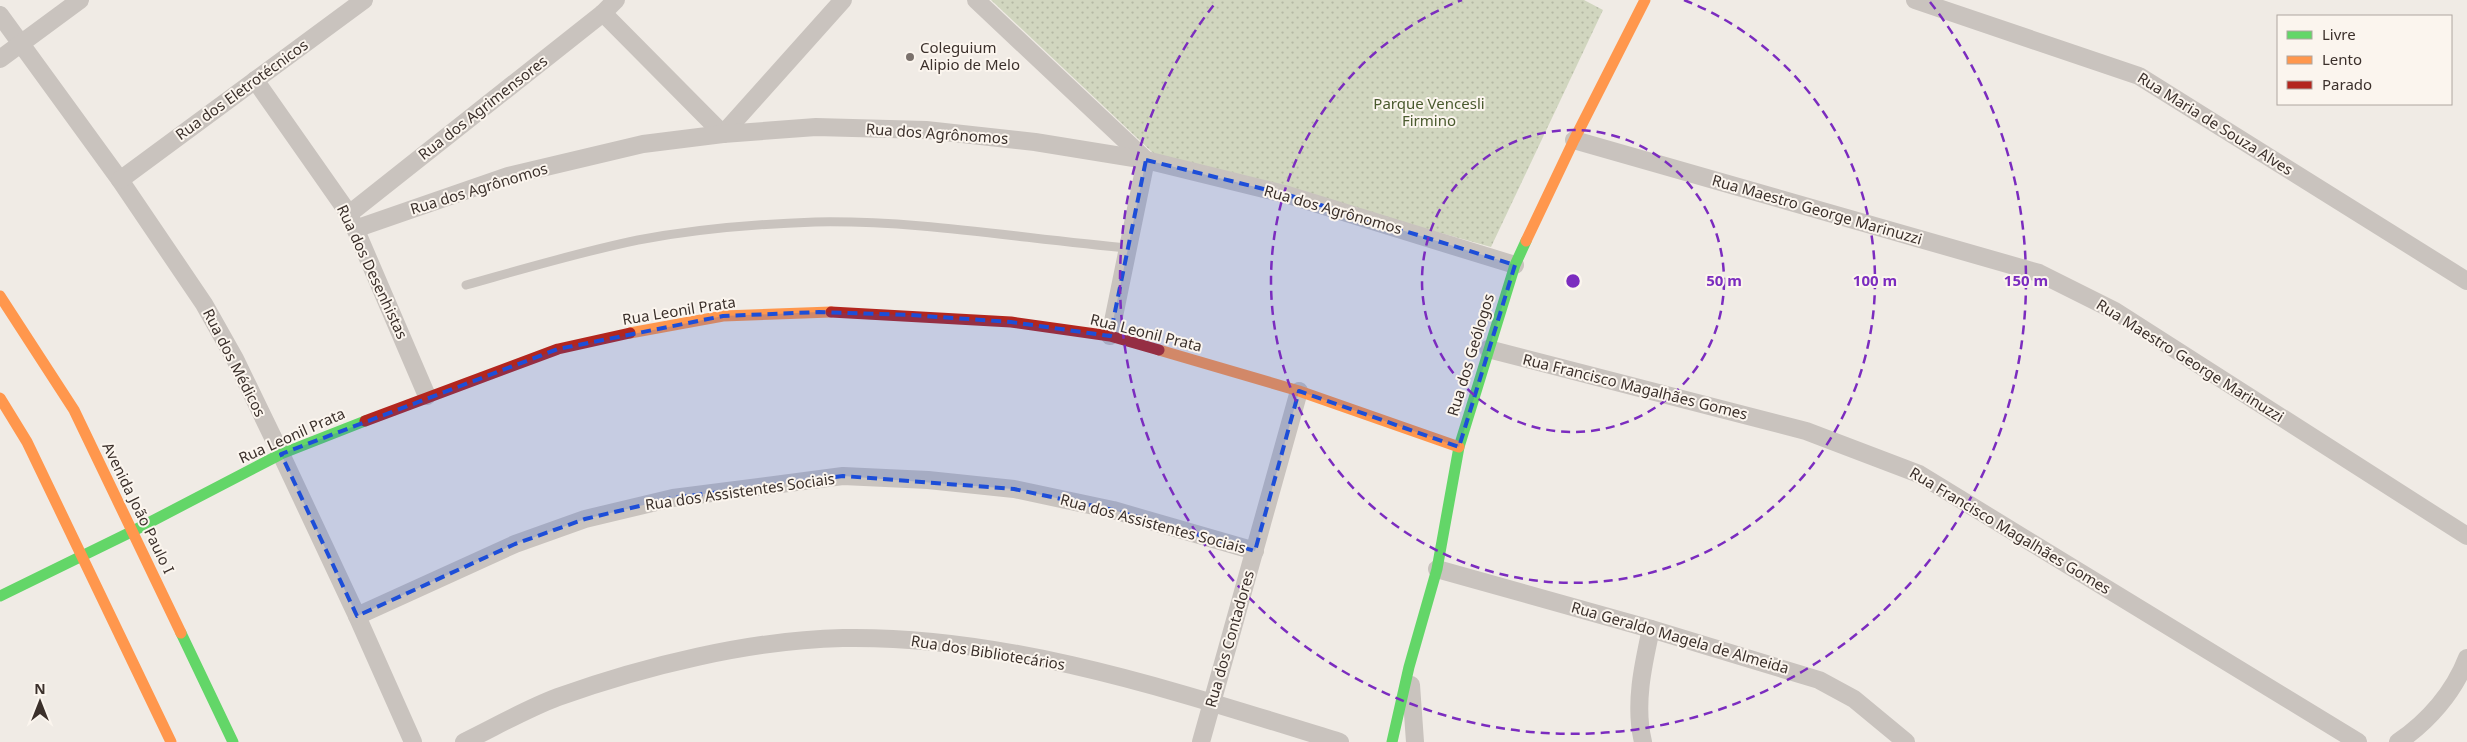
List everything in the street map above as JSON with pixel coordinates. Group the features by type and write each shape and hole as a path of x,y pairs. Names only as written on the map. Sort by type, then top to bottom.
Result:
{"street":[{"path":"0,60 80,0"},
{"name":"Rua dos Eletrotécnicos","path":"120,180 364,0"},
{"name":"Rua dos Agrimensores","path":"352,222 603,13 616,0"},
{"path":"603,13 723,134 843,0"},
{"path":"976,0 1146,160 1110,336"},
{"name":"Rua Maria de Souza Alves","path":"1915,0 2139,76 2467,281"},
{"name":"Rua dos Geólogos","path":"1392,742 1409,667 1437,568 1458,447 1515,265 1639,2"},
{"name":"Rua dos Médicos","path":"0,15 120,180 204,304 234,359 281,454 357,616 413,742"},
{"name":"Rua dos Desenhistas","path":"255,80 352,222 427,396"},
{"name":"Rua dos Agrônomos","path":"352,222 508,176 643,144 723,134 816,127 926,130 1036,142 1146,160 1288,195 1515,265"},
{"name":"Rua Maestro George Marinuzzi","path":"1574,140 2039,273 2115,311 2467,536"},
{"name":"Avenida João Paulo I","path":"0,296 74,410 233,742"},
{"name":"Rua Leonil Prata","path":"0,596 134,532 281,454 427,396 558,349 641,330 723,316 819,312 910,315 1010,322 1110,336 1299,391 1458,447"},
{"name":"Rua Francisco Magalhães Gomes","path":"1488,350 1806,431 1918,474 2358,742"},
{"name":"Rua dos Contadores","path":"1201,742 1299,391"},
{"path":"0,398 27,442 171,742"},
{"name":"Rua dos Assistentes Sociais","path":"357,616 515,544 585,520 673,498 843,476 928,480 1014,489 1112,510 1255,551"},
{"name":"Rua Geraldo Magela de Almeida","path":"1437,568 1651,629 1819,680 1854,700 1906,742"},
{"path":"1643,742 1640,703 1642,669 1651,629"},
{"name":"Rua dos Bibliotecários","path":"464,742 556,698 641,672 753,646 842,638 923,640 1042,658 1212,703 1340,742"},
{"path":"2398,742 2435,711 2462,672 2467,658"},
{"path":"1409,667 1415,742"}],"lane":[{"path":"466,285 568,256 638,240 720,228 806,223 913,225 1048,241 1128,248"}],"highlighted area":[{"path":"1146,160 1288,195 1515,265 1459,447 1299,391 1255,551 1113,510 1014,489 843,476 673,498 585,519 515,544 357,616 281,454 558,349 723,316 819,312 910,315 1011,322 1110,336"}],"green space":[{"name":"Parque Vencesli Firmino","path":"991,0 1584,0 1603,10 1491,247 1153,153"}],"traffic: fast":[{"path":"1392,742 1409,667 1437,569 1459,447 1515,265 1526,241"},
{"path":"0,596 133,531 281,454 365,421"},
{"path":"181,633 233,742"}],"traffic: slow":[{"path":"1526,241 1574,140 1645,0"},
{"path":"0,296 74,410 181,633"},
{"path":"630,333 723,316 831,312"},
{"path":"1159,350 1299,391 1459,447"},
{"path":"0,398 27,442 171,742"}],"traffic: jam":[{"path":"831,312 1011,322 1110,336 1159,350"},
{"path":"365,421 558,349 630,333"}],"place":[{"name":"Coleguium Alipio de Melo","path":"910,57"}]}
